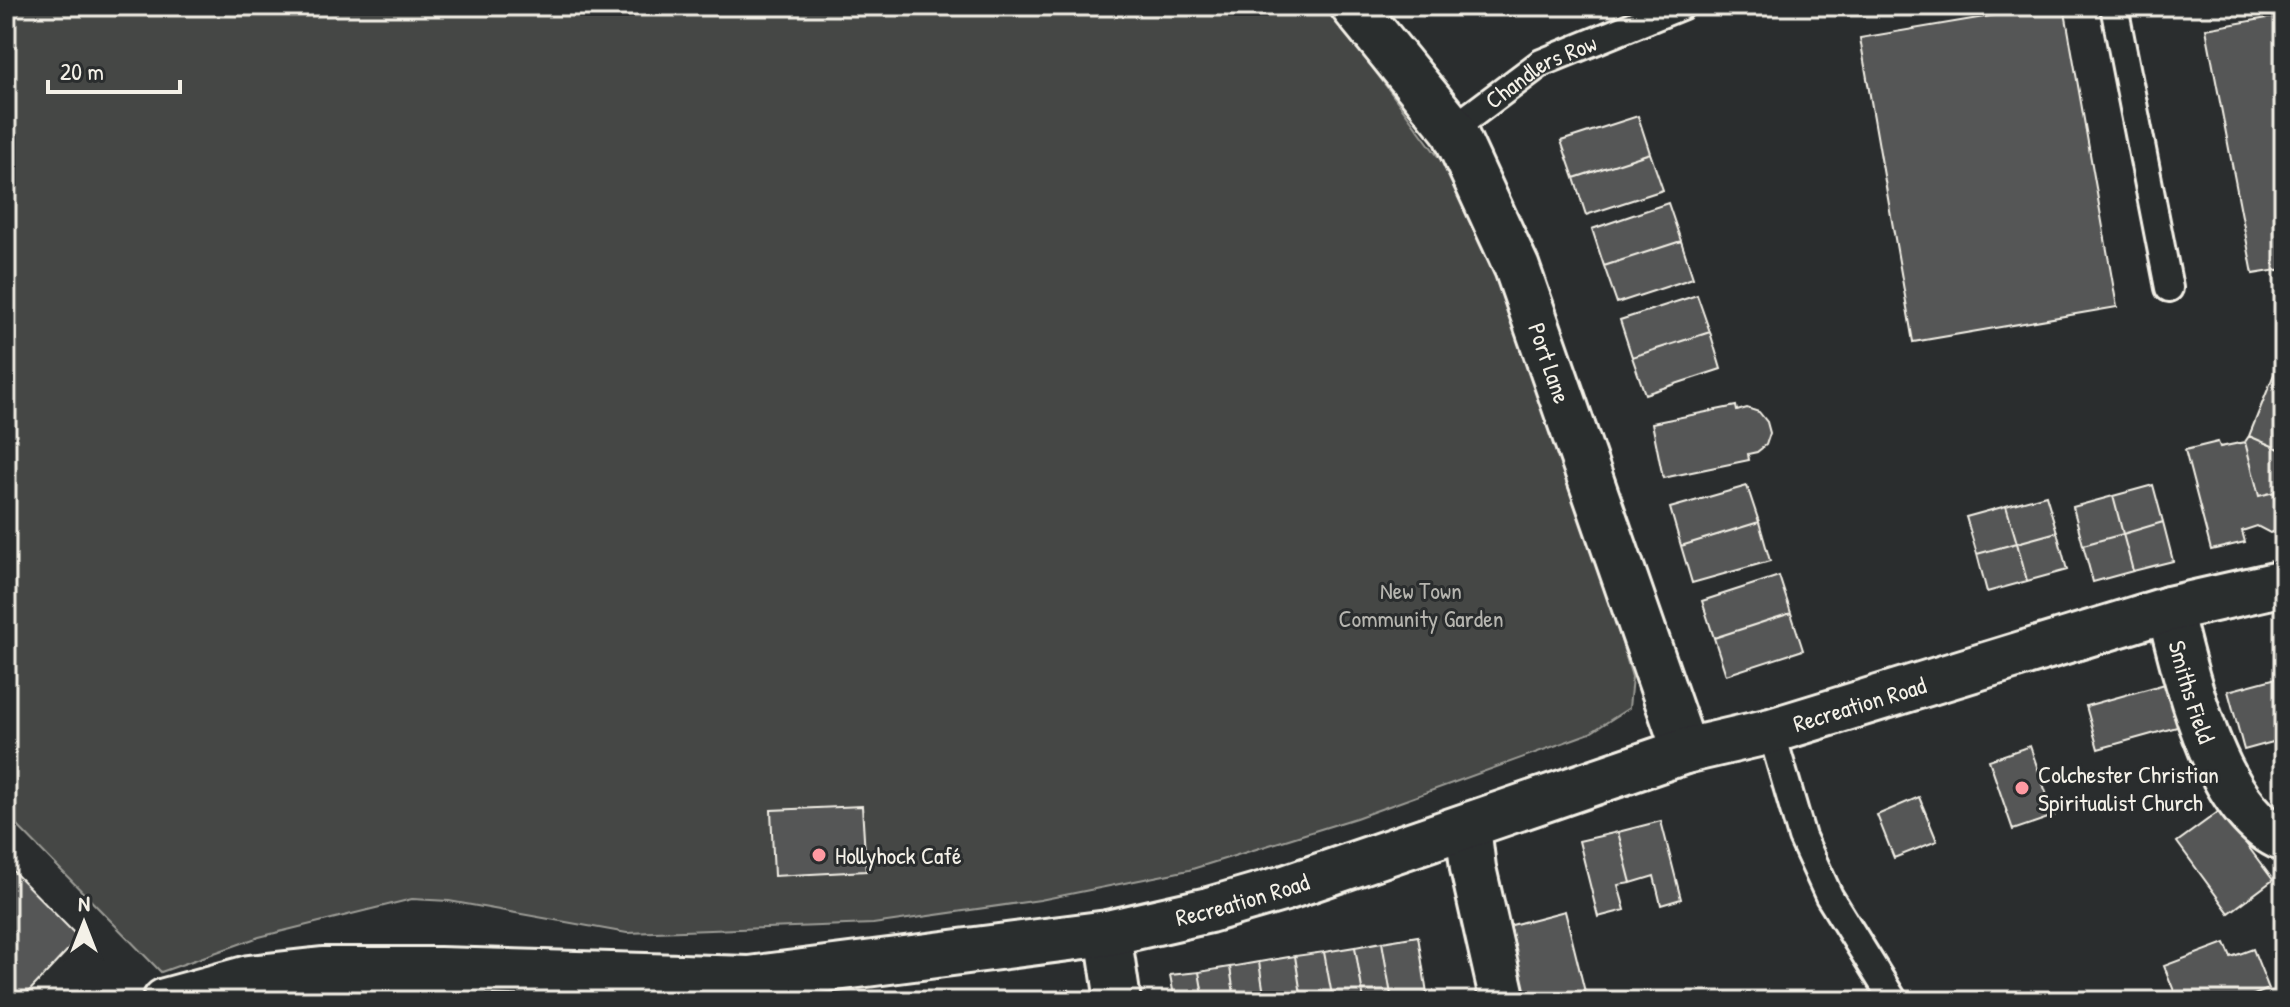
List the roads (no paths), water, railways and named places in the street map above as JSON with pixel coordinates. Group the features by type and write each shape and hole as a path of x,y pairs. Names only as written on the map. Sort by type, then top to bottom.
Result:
{"street":[{"name":"Port Lane","path":"1353,6 1453,129 1517,268 1685,751"},
{"name":"Recreation Road","path":"165,1001 249,978 322,970 439,970 749,979 1108,933 1209,910 1285,888 1685,751 1771,731 2169,609 2284,583"},
{"name":"Smiths Field","path":"2169,609 2207,738 2219,768 2238,802 2271,834 2284,839"},
{"path":"1468,827 1473,868 1503,1001"},
{"path":"1108,933 1118,1001"}],"lane":[{"name":"Chandlers Row","path":"1453,129 1541,63 1681,6"},
{"path":"2114,6 2169,288"},
{"path":"1771,731 1802,837 1829,896 1894,1001"}],"place":[{"name":"Colchester Christian Spiritualist Church","path":"2022,788"},
{"name":"Hollyhock Café","path":"819,855"}],"park label":[{"name":"New Town Community Garden","path":"1421,604"}]}
